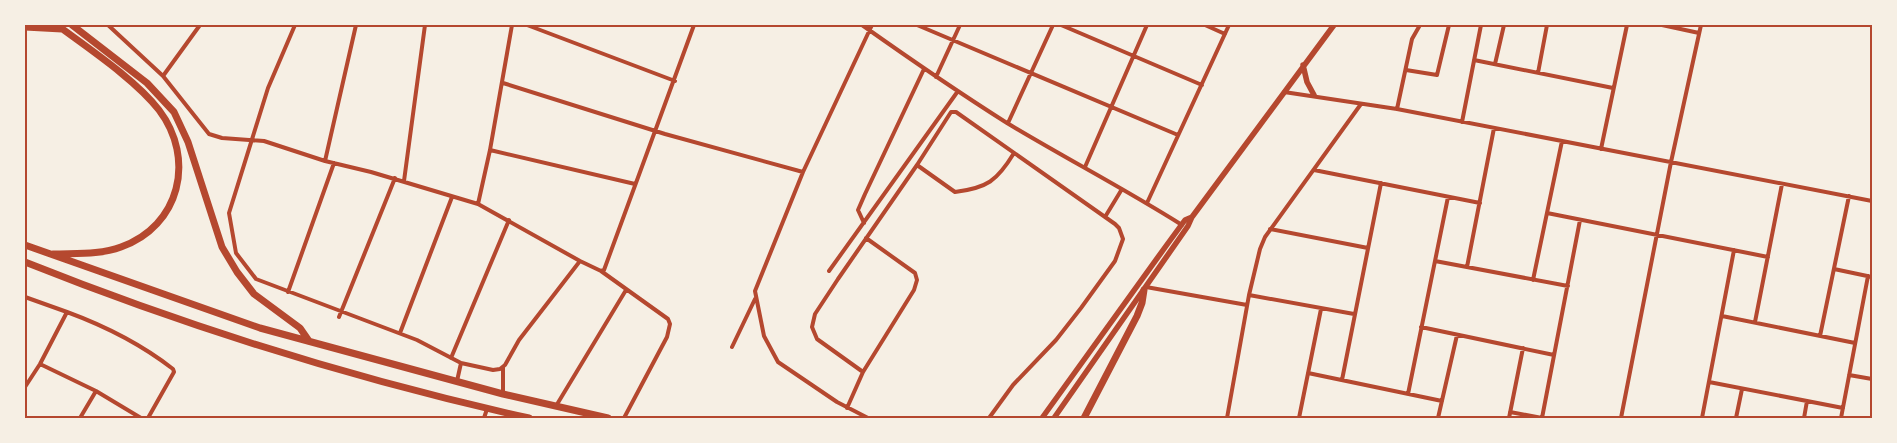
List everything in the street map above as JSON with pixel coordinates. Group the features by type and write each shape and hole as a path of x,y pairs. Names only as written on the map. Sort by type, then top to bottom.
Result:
{"highway":[{"path":"73,25 147,83 174,112 188,142 222,247 237,272 254,294 300,328 309,341"},
{"path":"25,26 60,27 132,83 158,109 168,124 175,142 179,172 178,184 170,207 152,230 141,238 121,248 104,251 50,254"},
{"path":"25,245 241,322 503,394 608,418"},
{"path":"25,262 67,279 244,340 344,370 529,418"},
{"path":"1084,418 1137,316 1145,288"}],"main road":[{"path":"1054,418 1188,226 1192,217 1334,25"},
{"path":"1303,65 1306,82 1314,95"},
{"path":"1042,418 1182,225 1192,217"}],"street":[{"path":"108,25 163,76 209,134 222,138 251,139 268,142 325,161 395,178 478,204 601,271 668,319 670,324 667,337 624,418"},
{"path":"163,76 200,25"},
{"path":"295,25 268,88 229,213 234,249 256,279 400,333 433,347 461,363 488,370 497,370 503,367"},
{"path":"325,161 356,25"},
{"path":"404,181 425,25"},
{"path":"478,204 503,83 512,25"},
{"path":"527,25 675,80"},
{"path":"601,271 604,270 694,25"},
{"path":"862,25 924,69 1008,123 1182,225"},
{"path":"868,418 836,402 778,362 764,336 756,299 756,287 804,172 872,25"},
{"path":"918,25 1178,135"},
{"path":"936,77 960,25"},
{"path":"1008,123 1053,25"},
{"path":"1061,25 1202,85"},
{"path":"1085,167 1147,25"},
{"path":"1205,25 1225,34"},
{"path":"1147,203 1229,25"},
{"path":"1397,109 1412,39 1420,25"},
{"path":"1406,70 1437,75 1449,25"},
{"path":"1462,122 1481,25"},
{"path":"1495,64 1504,25"},
{"path":"1538,73 1547,25"},
{"path":"1601,149 1627,25"},
{"path":"1662,25 1700,33"},
{"path":"1621,418 1701,25"},
{"path":"1474,60 1614,88"},
{"path":"864,223 858,210 864,194 924,69"},
{"path":"503,83 654,131 804,172"},
{"path":"829,271 958,91"},
{"path":"1284,92 1397,109 1872,201"},
{"path":"1227,418 1247,305 1260,249 1270,229 1361,104"},
{"path":"863,372 817,339 812,327 815,314 951,112 958,113 1105,217 1119,228 1123,239 1115,261 1056,340 1013,385 989,418"},
{"path":"1467,267 1494,128"},
{"path":"1533,280 1562,141"},
{"path":"490,150 635,184"},
{"path":"917,165 955,192 982,186 1003,170 1014,153"},
{"path":"288,292 334,163"},
{"path":"1314,170 1480,203"},
{"path":"339,317 395,178"},
{"path":"1342,380 1381,183"},
{"path":"1755,322 1782,184"},
{"path":"1105,217 1122,189"},
{"path":"400,333 452,196"},
{"path":"1820,336 1849,196"},
{"path":"1408,394 1448,197"},
{"path":"1546,213 1768,257"},
{"path":"452,358 509,220"},
{"path":"1510,412 1542,418 1580,220"},
{"path":"1270,229 1368,248"},
{"path":"847,408 863,372 914,290 917,280 915,273 866,238"},
{"path":"1702,418 1734,250"},
{"path":"503,394 503,367 519,340 580,261"},
{"path":"1435,261 1568,286"},
{"path":"1834,269 1870,276 1841,418"},
{"path":"1145,288 1247,305"},
{"path":"556,406 626,290"},
{"path":"1249,295 1354,314"},
{"path":"25,298 96,323 145,350 173,369 174,372 148,418"},
{"path":"732,347 756,299"},
{"path":"1299,418 1322,309"},
{"path":"25,388 40,364 67,312"},
{"path":"1722,316 1855,343"},
{"path":"1421,327 1554,355"},
{"path":"1438,418 1457,335"},
{"path":"1509,418 1523,348"},
{"path":"457,381 461,363"},
{"path":"40,364 96,391 140,418"},
{"path":"1308,373 1442,401"},
{"path":"1849,375 1872,379"},
{"path":"1709,382 1843,408"},
{"path":"1736,418 1742,389"},
{"path":"80,418 96,391"},
{"path":"1804,418 1807,401"},
{"path":"484,418 487,408"}]}
